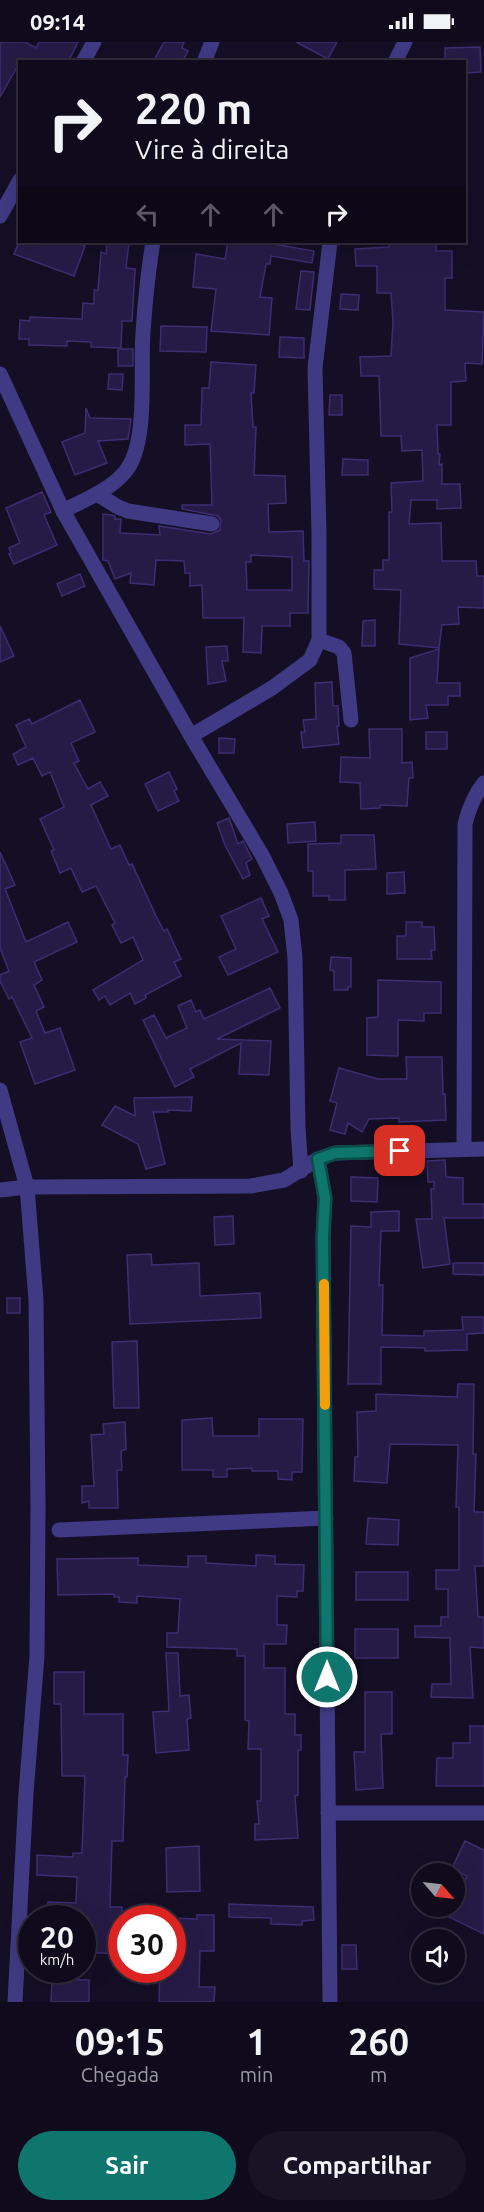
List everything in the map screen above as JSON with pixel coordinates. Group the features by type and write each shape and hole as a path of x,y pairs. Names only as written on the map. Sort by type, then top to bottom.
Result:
{"street":[{"path":"84,60 93,42"},
{"path":"205,60 212,42"},
{"path":"396,60 405,42"},
{"path":"8,212 18,185"},
{"path":"63,511 97,494 125,473 136,455 140,428 143,334 153,243"},
{"path":"191,736 272,688 310,660 319,640 315,368 330,243"},
{"path":"0,374 63,511 191,736 262,855 281,893 291,920 295,958 301,1171"},
{"path":"97,494 128,511 212,524"},
{"path":"319,640 339,647 344,653 351,720"},
{"path":"464,1149 465,824 476,792 484,783"},
{"path":"0,1090 27,1187 36,1300 37,1656 26,1793 15,2002"},
{"path":"0,1190 27,1187 250,1186 284,1180 318,1159 335,1153 484,1149"},
{"path":"318,1159 325,1198 323,1248 330,2002"},
{"path":"59,1530 326,1518"},
{"path":"328,1813 484,1813"}],"building":[{"path":"0,42 25,42 36,48 39,42 78,42 69,60 18,60 18,66 0,97"},
{"path":"164,42 184,42 182,48 188,51 183,60 154,60"},
{"path":"296,42 337,42 328,59"},
{"path":"480,47 481,72 466,73 466,60 445,60 445,48"},
{"path":"19,243 77,243 85,246 74,276 14,254"},
{"path":"107,243 129,243 126,268 135,269 132,321 122,321 121,348 91,347 91,342 67,341 67,346 29,345 29,339 19,339 20,320 30,321 30,317 82,319 83,303 94,304 94,290 98,290 101,252 106,254"},
{"path":"228,243 274,243 314,251 312,263 271,256 270,264 266,264 260,297 272,298 269,335 211,331 216,289 193,287 196,254 225,259"},
{"path":"389,243 436,243 436,251 452,251 452,278 445,278 445,310 484,312 482,364 465,363 466,381 451,382 451,425 437,425 442,484 460,484 461,508 437,509 437,500 411,500 409,524 441,523 442,561 476,561 477,576 484,576 484,608 458,607 459,624 442,625 439,648 399,644 401,590 374,589 374,570 383,570 383,560 389,560 391,483 423,481 422,450 402,451 401,436 381,436 379,376 361,376 360,357 391,356 393,322 391,293 377,293 377,266 356,266 355,249 389,247"},
{"path":"301,271 314,272 310,310 296,309"},
{"path":"341,294 359,295 358,310 340,309"},
{"path":"161,326 207,327 206,352 160,351"},
{"path":"280,337 304,338 304,358 279,357"},
{"path":"118,349 133,349 133,366 118,366"},
{"path":"211,362 256,365 254,393 251,393 253,427 256,427 254,475 285,476 286,503 268,504 269,532 303,531 304,561 309,561 308,613 290,613 290,626 262,626 261,653 243,652 244,618 203,618 202,585 190,586 190,573 185,573 184,561 156,560 154,585 130,583 131,573 115,579 108,561 103,560 103,514 121,519 120,533 160,535 159,526 211,534 220,530 221,521 218,516 182,509 182,505 212,505 210,444 185,445 185,425 201,425 202,388 209,388","holes":["251,555 292,557 292,590 247,590 246,562 251,562"]},
{"path":"109,374 123,374 122,390 108,389"},
{"path":"330,395 342,395 342,415 329,415"},
{"path":"86,408 90,418 131,419 128,439 98,441 107,463 75,475 62,442 85,433"},
{"path":"343,459 368,460 368,475 342,475"},
{"path":"42,492 51,512 44,515 57,545 14,564 9,548 20,543 6,508"},
{"path":"80,574 85,586 62,596 57,584"},
{"path":"375,620 375,646 362,646 363,621"},
{"path":"0,626 14,656 0,662"},
{"path":"227,646 228,661 222,661 226,681 208,684 206,647"},
{"path":"439,649 437,683 460,683 460,696 448,696 448,705 426,705 428,718 410,720 410,658"},
{"path":"332,682 333,706 338,706 339,744 303,748 301,732 305,732 303,720 316,719 315,683"},
{"path":"80,700 95,732 71,743 79,761 74,763 88,789 100,782 108,796 91,805 111,849 120,845 129,865 132,864 156,916 164,931 167,929 181,959 174,962 181,976 145,995 146,998 135,1004 130,993 110,1005 105,996 99,1000 93,990 143,960 133,937 121,943 112,925 115,923 96,886 82,892 71,868 60,873 51,851 54,850 40,819 64,807 50,772 42,776 33,758 18,765 13,754 26,747 16,725 29,719 32,724"},
{"path":"369,729 402,729 402,763 412,762 413,778 409,778 407,806 380,805 380,808 361,809 360,783 340,782 341,757 370,758"},
{"path":"426,732 447,732 447,749 426,749"},
{"path":"219,738 235,739 234,753 219,753"},
{"path":"169,772 177,789 174,791 179,801 158,811 145,784"},
{"path":"229,818 238,844 243,841 252,859 246,863 250,875 243,879 225,845 217,823"},
{"path":"315,822 316,841 288,843 287,824"},
{"path":"341,835 374,835 376,869 345,870 345,900 329,900 329,896 313,896 313,871 308,871 308,844 341,843"},
{"path":"0,852 15,885 5,889 26,942 68,922 77,942 34,962 42,980 34,985 44,1007 36,1011 45,1033 60,1028 75,1070 35,1084 20,1042 32,1038 12,997 9,999 0,981 0,975 9,971 0,948"},
{"path":"404,872 405,893 387,894 387,873"},
{"path":"261,898 269,916 262,919 278,952 228,975 219,957 236,949 221,916"},
{"path":"406,922 422,922 422,927 434,927 435,950 431,950 432,959 397,959 397,936 406,936"},
{"path":"331,957 351,958 351,987 348,987 348,990 334,990 334,971 330,970"},
{"path":"378,980 441,982 441,1013 424,1013 424,1021 398,1020 398,1056 367,1055 367,1018 378,1017"},
{"path":"270,988 280,1008 217,1039 271,1041 269,1075 239,1074 241,1043 190,1069 194,1077 175,1087 143,1020 154,1015 166,1038 187,1028 178,1006 191,1000 196,1012 200,1010 204,1019"},
{"path":"406,1057 442,1057 446,1120 399,1122 399,1118 369,1119 362,1132 348,1123 345,1134 330,1130 337,1103 330,1101 339,1068 378,1079 407,1079"},
{"path":"192,1097 191,1111 153,1112 165,1164 146,1169 138,1144 102,1125 115,1106 135,1116 134,1098"},
{"path":"445,1160 446,1177 463,1178 463,1204 484,1204 484,1218 444,1218 450,1264 423,1268 416,1219 432,1219 431,1189 434,1189 434,1182 428,1182 427,1161"},
{"path":"351,1177 378,1178 377,1202 351,1201"},
{"path":"399,1211 399,1231 381,1231 379,1285 383,1285 382,1335 424,1336 424,1331 463,1330 462,1317 484,1317 484,1333 467,1334 467,1350 425,1351 425,1348 381,1347 381,1384 348,1384 351,1226 371,1227 371,1212"},
{"path":"233,1216 234,1244 215,1245 214,1217"},
{"path":"151,1254 152,1265 199,1263 200,1296 260,1293 261,1318 130,1324 127,1255"},
{"path":"453,1263 484,1263 484,1275 453,1274"},
{"path":"7,1298 20,1298 20,1313 7,1313"},
{"path":"137,1341 139,1408 114,1408 112,1342"},
{"path":"458,1384 474,1384 473,1454 476,1454 474,1512 484,1512 484,1566 475,1566 478,1617 484,1617 484,1648 470,1647 473,1698 431,1697 432,1684 451,1684 450,1638 415,1637 415,1626 441,1626 441,1617 448,1617 448,1589 436,1589 436,1570 459,1570 459,1507 456,1507 458,1445 390,1444 387,1483 354,1481 355,1457 358,1457 357,1412 376,1411 376,1394 457,1397"},
{"path":"212,1418 213,1436 259,1436 259,1419 303,1419 302,1472 292,1472 292,1480 278,1479 278,1471 252,1471 252,1468 227,1469 227,1477 213,1477 213,1470 182,1470 182,1420"},
{"path":"125,1422 126,1449 121,1451 122,1470 117,1470 118,1508 89,1508 89,1501 82,1503 82,1486 94,1486 91,1435 104,1434 103,1424"},
{"path":"368,1518 399,1520 398,1545 366,1544"},
{"path":"256,1555 275,1556 275,1564 304,1565 303,1591 297,1591 297,1597 277,1596 277,1625 287,1625 286,1644 264,1644 264,1668 285,1668 285,1714 295,1714 295,1735 301,1735 301,1750 298,1750 298,1795 295,1796 298,1838 255,1840 255,1824 259,1824 257,1801 261,1801 261,1749 248,1749 249,1721 245,1720 245,1656 237,1656 237,1649 167,1647 167,1633 178,1633 180,1599 137,1596 137,1603 119,1602 119,1597 114,1597 114,1594 58,1595 57,1559 138,1558 138,1565 188,1567 188,1556 206,1556 206,1563 256,1566"},
{"path":"356,1572 408,1572 408,1600 356,1600"},
{"path":"355,1629 398,1629 398,1658 355,1658"},
{"path":"166,1653 178,1653 180,1696 189,1695 191,1718 187,1719 189,1750 156,1753 153,1712 169,1711"},
{"path":"54,1672 84,1672 84,1714 123,1714 123,1755 128,1755 123,1841 112,1841 108,1953 96,1953 96,1905 48,1905 48,1902 76,1903 77,1877 37,1875 37,1855 73,1857 73,1853 82,1853 85,1776 62,1776 61,1704 54,1704"},
{"path":"365,1692 392,1692 392,1734 381,1734 383,1788 356,1790 354,1752 365,1752"},
{"path":"470,1726 484,1726 484,1786 436,1786 437,1758 453,1758 453,1743 470,1743"},
{"path":"465,1841 484,1850 484,1934 449,1917 465,1917 465,1880 467,1876 465,1875 465,1863 454,1863"},
{"path":"199,1846 200,1891 167,1892 166,1848"},
{"path":"229,1904 313,1907 314,1920 302,1921 302,1925 271,1924 271,1918 229,1917"},
{"path":"197,1915 214,1915 214,1951 200,1951 199,1987 215,1987 214,2002 159,2002 160,1983 186,1983 186,1919 197,1919"},
{"path":"342,1945 356,1945 357,1969 342,1969"},
{"path":"52,1983 89,1983 89,2002 51,2002"}],"slow traffic":[{"path":"324,1284 325,1405"}],"route":[{"path":"327,1677 323,1236 325,1198 318,1159 335,1153 400,1151"}]}
